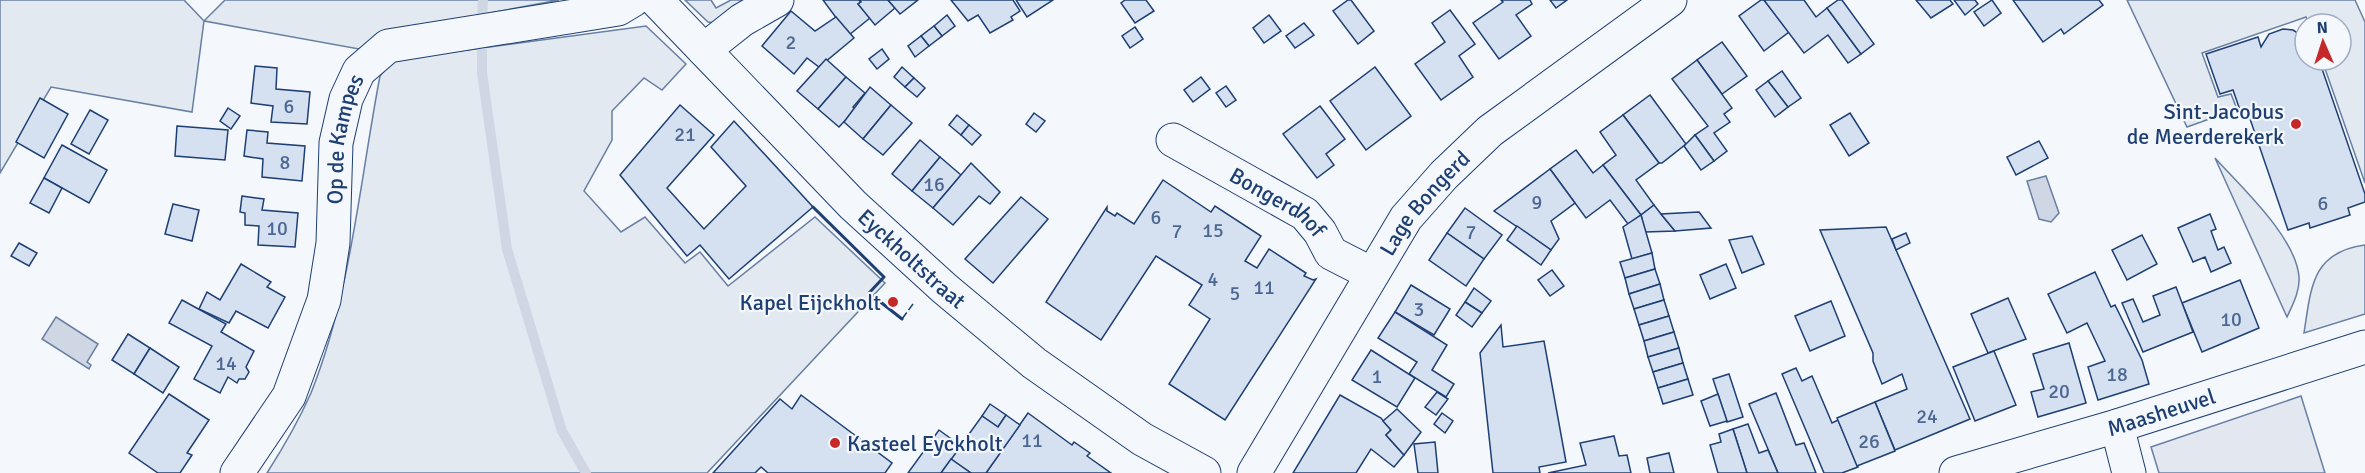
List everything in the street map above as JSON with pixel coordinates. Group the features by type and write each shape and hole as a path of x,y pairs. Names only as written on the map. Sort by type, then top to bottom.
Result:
{"street":[{"name":"Op de Kampes","path":"237,473 289,396 324,300 333,243 336,142 346,99 359,71 388,46 618,9 633,0"},
{"name":"Eyckholtstraat","path":"656,0 854,205 953,296 1044,370 1142,439 1204,473"},
{"path":"704,50 742,20 777,0"},
{"name":"Lage Bongerd","path":"1254,473 1406,218 1444,175 1491,131 1670,0"},
{"name":"Bongerdhof","path":"1173,140 1305,214 1320,232 1331,253 1372,274"},
{"name":"Maasheuvel","path":"1956,473 2117,426 2365,347"},
{"path":"2117,426 2129,473"}],"shaded area":[{"path":"0,0 184,0 204,21 192,112 51,87 0,173"},
{"path":"225,0 559,0 384,33 359,49 204,21"},
{"path":"685,0 711,0 716,8 731,0 741,0 741,6 717,23 708,22"},
{"path":"2127,0 2355,0 2365,22 2365,183 2326,72 2353,72 2353,12 2293,12 2293,22 2202,53 2218,97 2231,94 2237,109 2187,127"},
{"path":"646,26 686,64 662,90 644,78 612,111 612,140 584,191 621,232 645,217 685,263 700,252 728,286 815,217 885,283 707,473 267,473 311,393 325,355 353,236 380,76 392,60"},
{"path":"2215,158 2266,213 2278,229 2296,262 2298,287 2287,317"},
{"path":"2046,176 2059,213 2051,222 2039,219 2027,181"},
{"path":"2365,245 2365,314 2304,333 2312,288 2324,264 2347,249"},
{"path":"56,317 98,344 87,362 91,365 89,369 42,339"},
{"path":"2301,396 2325,473 2159,473 2151,447"}],"building":[{"path":"823,0 859,0 861,2 858,4 870,18 849,35"},
{"path":"859,0 888,0 895,8 875,25 858,4 861,2"},
{"path":"888,0 918,0 900,14"},
{"path":"951,0 1013,0 1020,11 1011,17 1013,20 990,33 978,15 968,21"},
{"path":"1016,0 1053,0 1027,17"},
{"path":"1125,0 1146,0 1154,11 1135,23 1121,3"},
{"path":"1351,0 1374,31 1358,44 1333,11"},
{"path":"1501,0 1530,0 1532,4 1516,15 1531,36 1499,59 1473,23 1503,2"},
{"path":"1550,0 1567,0 1556,8"},
{"path":"1764,0 1789,32 1764,51 1739,16"},
{"path":"1764,0 1804,0 1816,17 1827,8 1861,54 1848,63 1828,35 1804,53"},
{"path":"1838,0 1842,0 1874,44 1861,54 1827,8"},
{"path":"1916,0 1950,0 1953,4 1931,18"},
{"path":"1954,0 1975,0 1978,4 1965,15"},
{"path":"1992,0 2001,13 1984,26 1974,12"},
{"path":"2013,0 2099,0 2103,5 2064,34 2061,29 2043,42"},
{"path":"1450,10 1475,44 1459,56 1473,77 1441,100 1415,64 1445,42 1432,23"},
{"path":"791,11 815,31 836,17 854,38 819,67 807,58 794,74 762,46"},
{"path":"947,15 955,26 942,36 934,26"},
{"path":"1269,15 1281,31 1264,43 1253,28"},
{"path":"1304,23 1314,35 1295,48 1286,36"},
{"path":"934,26 942,36 929,46 921,36"},
{"path":"1135,27 1143,39 1130,48 1122,36"},
{"name":"Sint-Jacobus de Meerderekerk","path":"2283,29 2293,30 2293,72 2323,72 2365,194 2365,202 2348,208 2350,215 2310,228 2309,223 2288,230 2247,110 2241,113 2233,90 2220,94 2206,54 2258,37 2261,47 2269,34"},
{"path":"921,36 929,46 915,57 908,46"},
{"path":"1722,42 1747,76 1722,94 1697,60"},
{"path":"882,49 889,59 877,69 869,59"},
{"path":"826,59 846,77 818,109 797,91"},
{"path":"1697,60 1732,108 1724,114 1730,122 1714,133 1727,151 1714,161 1695,135 1708,126 1672,79"},
{"path":"255,66 277,68 276,89 310,92 307,124 271,122 273,106 251,103"},
{"path":"902,67 914,78 905,87 894,77"},
{"path":"1375,67 1411,116 1366,150 1330,101"},
{"path":"1782,71 1801,98 1788,107 1768,81"},
{"path":"846,77 865,93 853,107 855,110 839,127 818,109"},
{"path":"1201,77 1210,89 1193,102 1184,90"},
{"path":"914,78 925,88 917,97 905,87"},
{"path":"1768,81 1788,107 1775,117 1756,90"},
{"path":"1226,86 1236,100 1226,107 1216,93"},
{"path":"870,87 891,105 863,139 844,122"},
{"path":"1650,95 1686,144 1662,163 1659,163 1623,115"},
{"path":"40,98 68,114 44,158 16,142"},
{"path":"680,105 714,135 667,188 704,229 746,186 711,147 734,121 813,207 729,279 700,245 687,256 620,175"},
{"path":"891,105 912,123 883,155 863,139"},
{"path":"1320,106 1345,139 1326,154 1334,165 1317,178 1283,134"},
{"path":"228,108 240,116 231,129 220,121"},
{"path":"90,110 108,120 89,154 71,144"},
{"path":"1034,113 1045,121 1036,132 1026,124"},
{"path":"1850,113 1869,143 1849,156 1830,125"},
{"path":"957,115 969,125 961,135 949,125"},
{"path":"1623,115 1659,163 1636,180 1654,205 1641,215 1603,165 1616,155 1600,132"},
{"path":"969,125 981,135 972,145 961,135"},
{"path":"177,126 228,130 225,160 175,156"},
{"path":"247,130 268,132 267,143 305,146 302,181 262,177 263,159 244,156"},
{"path":"1695,135 1714,161 1701,170 1684,146"},
{"path":"920,140 940,157 912,191 892,174"},
{"path":"2039,141 2048,158 2016,175 2007,157"},
{"path":"62,145 107,170 89,203 44,178"},
{"path":"1576,150 1593,173 1603,165 1641,215 1628,224 1610,200 1586,218 1550,169"},
{"path":"940,157 961,175 933,208 912,191"},
{"path":"971,163 1000,192 990,204 979,196 953,225 933,208"},
{"path":"1550,169 1575,203 1551,221 1559,239 1551,250 1494,211"},
{"path":"44,178 62,188 49,213 30,203"},
{"path":"1163,180 1211,212 1215,206 1261,236 1245,261 1257,268 1269,249 1306,273 1304,276 1316,279 1225,420 1169,384 1210,319 1189,305 1202,285 1156,256 1101,340 1046,302 1107,207 1107,211 1115,216 1117,213 1134,224"},
{"path":"242,196 264,199 262,210 298,213 295,247 258,245 259,226 245,225 245,213 240,212"},
{"path":"1021,197 1048,219 993,283 965,259"},
{"path":"173,204 199,210 192,241 165,234"},
{"path":"1654,205 1675,231 1645,232 1641,215"},
{"path":"1465,208 1502,235 1484,259 1447,233"},
{"path":"1699,212 1711,228 1675,231 1661,214"},
{"path":"2210,214 2216,229 2211,231 2218,250 2224,247 2231,263 2211,272 2205,257 2193,262 2178,228"},
{"path":"1641,215 1652,253 1632,259 1623,227"},
{"path":"1517,226 1551,250 1541,265 1507,240"},
{"path":"1886,227 1970,419 1895,450 1875,402 1907,389 1902,374 1882,384 1873,361 1873,353 1820,230"},
{"path":"1447,233 1484,259 1466,286 1429,260"},
{"path":"1906,233 1910,243 1896,250 1892,239"},
{"path":"2142,235 2157,264 2127,280 2112,250"},
{"path":"1752,236 1764,264 1742,273 1729,240"},
{"path":"19,243 37,253 29,266 11,256"},
{"path":"1652,253 1655,269 1625,278 1620,262"},
{"path":"241,264 271,282 267,287 285,297 268,328 236,311 229,323 199,309 207,292 220,300"},
{"path":"1726,264 1736,288 1710,299 1700,275"},
{"path":"1655,269 1660,284 1629,294 1625,278"},
{"path":"1552,270 1564,286 1550,296 1538,280"},
{"path":"2095,272 2111,307 2115,305 2142,360 2149,384 2098,400 2088,367 2105,361 2087,323 2067,333 2048,294"},
{"path":"2240,280 2259,328 2202,352 2182,303"},
{"path":"1660,284 1664,300 1634,309 1629,294"},
{"path":"1411,285 1450,309 1434,335 1395,312"},
{"path":"2176,287 2193,332 2143,352 2122,303 2133,299 2143,322 2160,315 2153,296"},
{"path":"1474,288 1491,301 1482,313 1465,302"},
{"path":"2008,298 2026,339 1988,353 1971,314"},
{"path":"182,300 226,324 221,332 254,351 246,367 249,372 245,379 239,379 237,383 228,377 220,393 194,379 212,346 169,323"},
{"path":"1664,300 1669,316 1639,325 1634,309"},
{"path":"1831,301 1845,336 1810,351 1795,316"},
{"path":"1465,302 1482,313 1472,327 1456,315"},
{"path":"1395,312 1447,345 1432,370 1454,384 1446,397 1409,374 1417,362 1378,338"},
{"path":"1669,316 1674,332 1644,341 1639,325"},
{"path":"1501,325 1503,347 1544,341 1566,462 1539,467 1540,473 1493,473 1480,353"},
{"path":"1674,332 1679,348 1648,357 1644,341"},
{"path":"128,334 150,348 134,374 112,360"},
{"path":"2069,343 2086,403 2038,417 2031,392 2044,389 2033,354"},
{"path":"150,348 179,367 163,393 134,374"},
{"path":"1679,348 1683,363 1653,372 1648,357"},
{"path":"1371,350 1415,378 1397,407 1352,380"},
{"path":"1994,351 2016,405 1975,421 1953,367"},
{"path":"1683,363 1688,379 1658,388 1653,372"},
{"path":"1796,368 1802,381 1812,376 1832,423 1838,420 1858,467 1842,473 1824,473 1782,374"},
{"path":"1729,374 1743,417 1727,422 1713,379"},
{"path":"1688,379 1693,395 1663,404 1658,388"},
{"path":"1437,392 1448,399 1436,415 1425,407"},
{"path":"1776,393 1796,445 1804,443 1816,473 1778,473 1749,404"},
{"path":"169,394 209,420 187,453 192,455 180,473 158,473 129,453"},
{"path":"1718,394 1727,421 1710,426 1701,401"},
{"path":"801,395 892,463 885,473 768,473 761,467 755,473 713,473 780,399 792,409"},
{"path":"1340,395 1381,418 1391,430 1386,435 1404,455 1394,467 1371,449 1356,473 1293,473"},
{"path":"1875,402 1895,451 1857,466 1837,418"},
{"path":"990,404 1006,415 998,427 982,416"},
{"path":"1397,409 1421,432 1404,455 1386,435 1391,430 1383,421"},
{"path":"1028,413 1072,445 1074,442 1090,453 1087,456 1111,473 986,473"},
{"path":"1442,413 1453,421 1445,433 1434,424"},
{"path":"1006,415 1020,425 986,473 971,473 951,459 982,416 998,427"},
{"path":"1748,424 1759,453 1768,450 1778,473 1747,473 1733,429"},
{"path":"1733,429 1747,473 1718,473 1710,445 1721,442 1719,434"},
{"path":"939,430 961,446 941,473 908,473"},
{"path":"1614,436 1619,456 1627,455 1631,473 1548,473 1586,465 1580,443"},
{"path":"1435,442 1438,473 1418,473 1414,444"},
{"path":"1669,453 1674,473 1650,473 1647,458"},
{"path":"951,459 971,473 941,473"}],"waterway":[{"path":"482,19 483,0"},
{"path":"482,51 482,73 507,249 562,431 586,473"}],"fence":[{"path":"902,319 913,304"}],"wall":[{"path":"813,207 884,277 869,293 902,319"}],"place":[{"name":"Sint-Jacobus de Meerderekerk","path":"2296,124"},
{"name":"Kapel Eijckholt","path":"893,302"},
{"name":"Kasteel Eyckholt","path":"835,443"}]}
